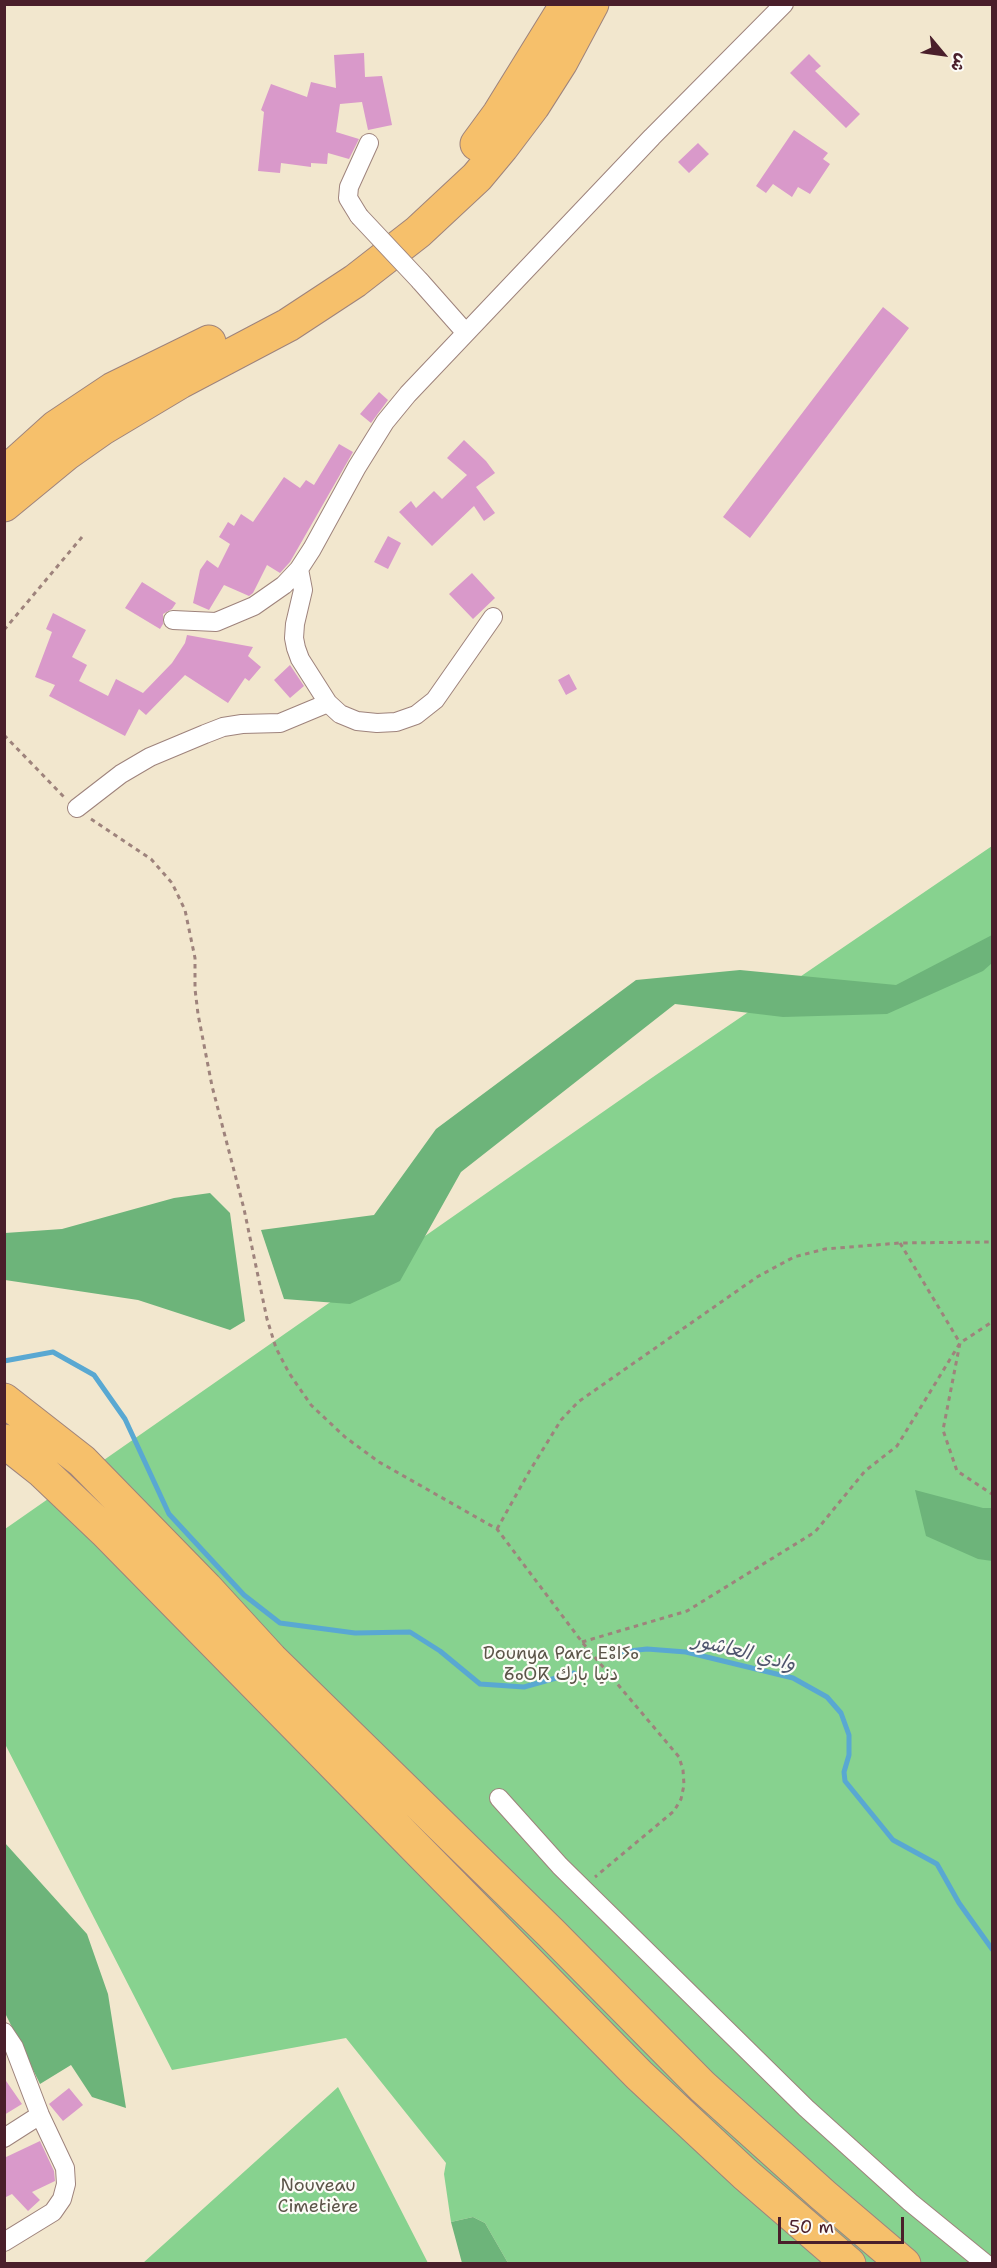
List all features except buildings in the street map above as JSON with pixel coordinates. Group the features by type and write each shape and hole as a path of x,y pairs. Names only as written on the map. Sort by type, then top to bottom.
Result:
{"highway":[{"path":"4,474 56,427 113,389 237,328 333,276 422,203 467,157 499,114 567,4"},
{"path":"4,506 66,454 103,428 170,388 297,320 355,281 418,232 477,177 502,147 533,106 561,62 592,4"},
{"path":"4,1400 82,1461 206,1588 271,1659 551,1933 702,2086 904,2264"},
{"path":"4,1441 42,1471 105,1531 639,2075 745,2174 849,2264"}],"street":[{"path":"173,620 216,622 236,615 272,596 299,569 385,422 408,394 652,137 784,4"},
{"path":"369,143 349,187 348,198 359,216 466,333"},
{"path":"299,569 303,590 294,638 300,658 328,703 340,714 357,721 396,722 416,715 435,700 493,617"},
{"path":"77,808 121,774 150,757 223,727 280,723 328,703"},
{"path":"499,1798 582,1888 806,2108 910,2202 986,2264"},
{"path":"4,2032 14,2047 40,2115 65,2168 66,2184 62,2199 53,2212 4,2242"},
{"path":"4,2138 40,2115"}],"path":[{"path":"4,630 82,537"},
{"path":"4,735 77,808 151,859 172,883 185,910 195,958 198,1014 212,1086 244,1209 267,1319 276,1348 289,1373 311,1405 345,1437 379,1462 497,1529 582,1642 679,1757 684,1785 681,1799 674,1811 582,1888"},
{"path":"497,1529 561,1419 578,1402 757,1277 794,1257 825,1249 900,1243 993,1242"},
{"path":"900,1243 960,1343 943,1430 957,1471 993,1494"},
{"path":"582,1642 687,1611 815,1532 865,1471 897,1446 960,1343 993,1322"}],"green space":[{"name":"Dounya Parc ⴹⵓⵏⵢⴰ ⵒⴰⵔⴽ دنيا بارك","path":"992,846 992,2263 508,2263 485,2223 473,2217 451,2222 444,2174 446,2163 346,2038 172,2070 5,1744 5,1529 653,1077"},
{"path":"992,935 992,963 983,971 887,1014 783,1017 675,1004 461,1172 400,1281 350,1304 284,1299 261,1230 374,1215 436,1129 636,980 740,970 896,985"},
{"path":"210,1193 230,1213 245,1321 230,1330 138,1300 5,1280 5,1233 62,1229 174,1198"},
{"path":"915,1490 983,1508 992,1508 992,1561 978,1559 926,1536"},
{"path":"5,1843 87,1934 108,1994 126,2108 92,2097 71,2065 40,2084 5,2013"},
{"name":"Nouveau Cimetière","path":"338,2087 428,2263 143,2263"},
{"path":"473,2217 485,2223 508,2263 462,2263 451,2222"}],"waterway":[{"path":"4,1361 53,1352 94,1375 125,1419 169,1514 244,1595 280,1623 355,1633 410,1632 440,1651 480,1684 524,1687 574,1673"},
{"name":"وادي العاشور","path":"620,1652 647,1649 686,1652 793,1678 827,1697 841,1713 849,1735 845,1781 893,1840 937,1864 959,1903 992,1949"}]}
